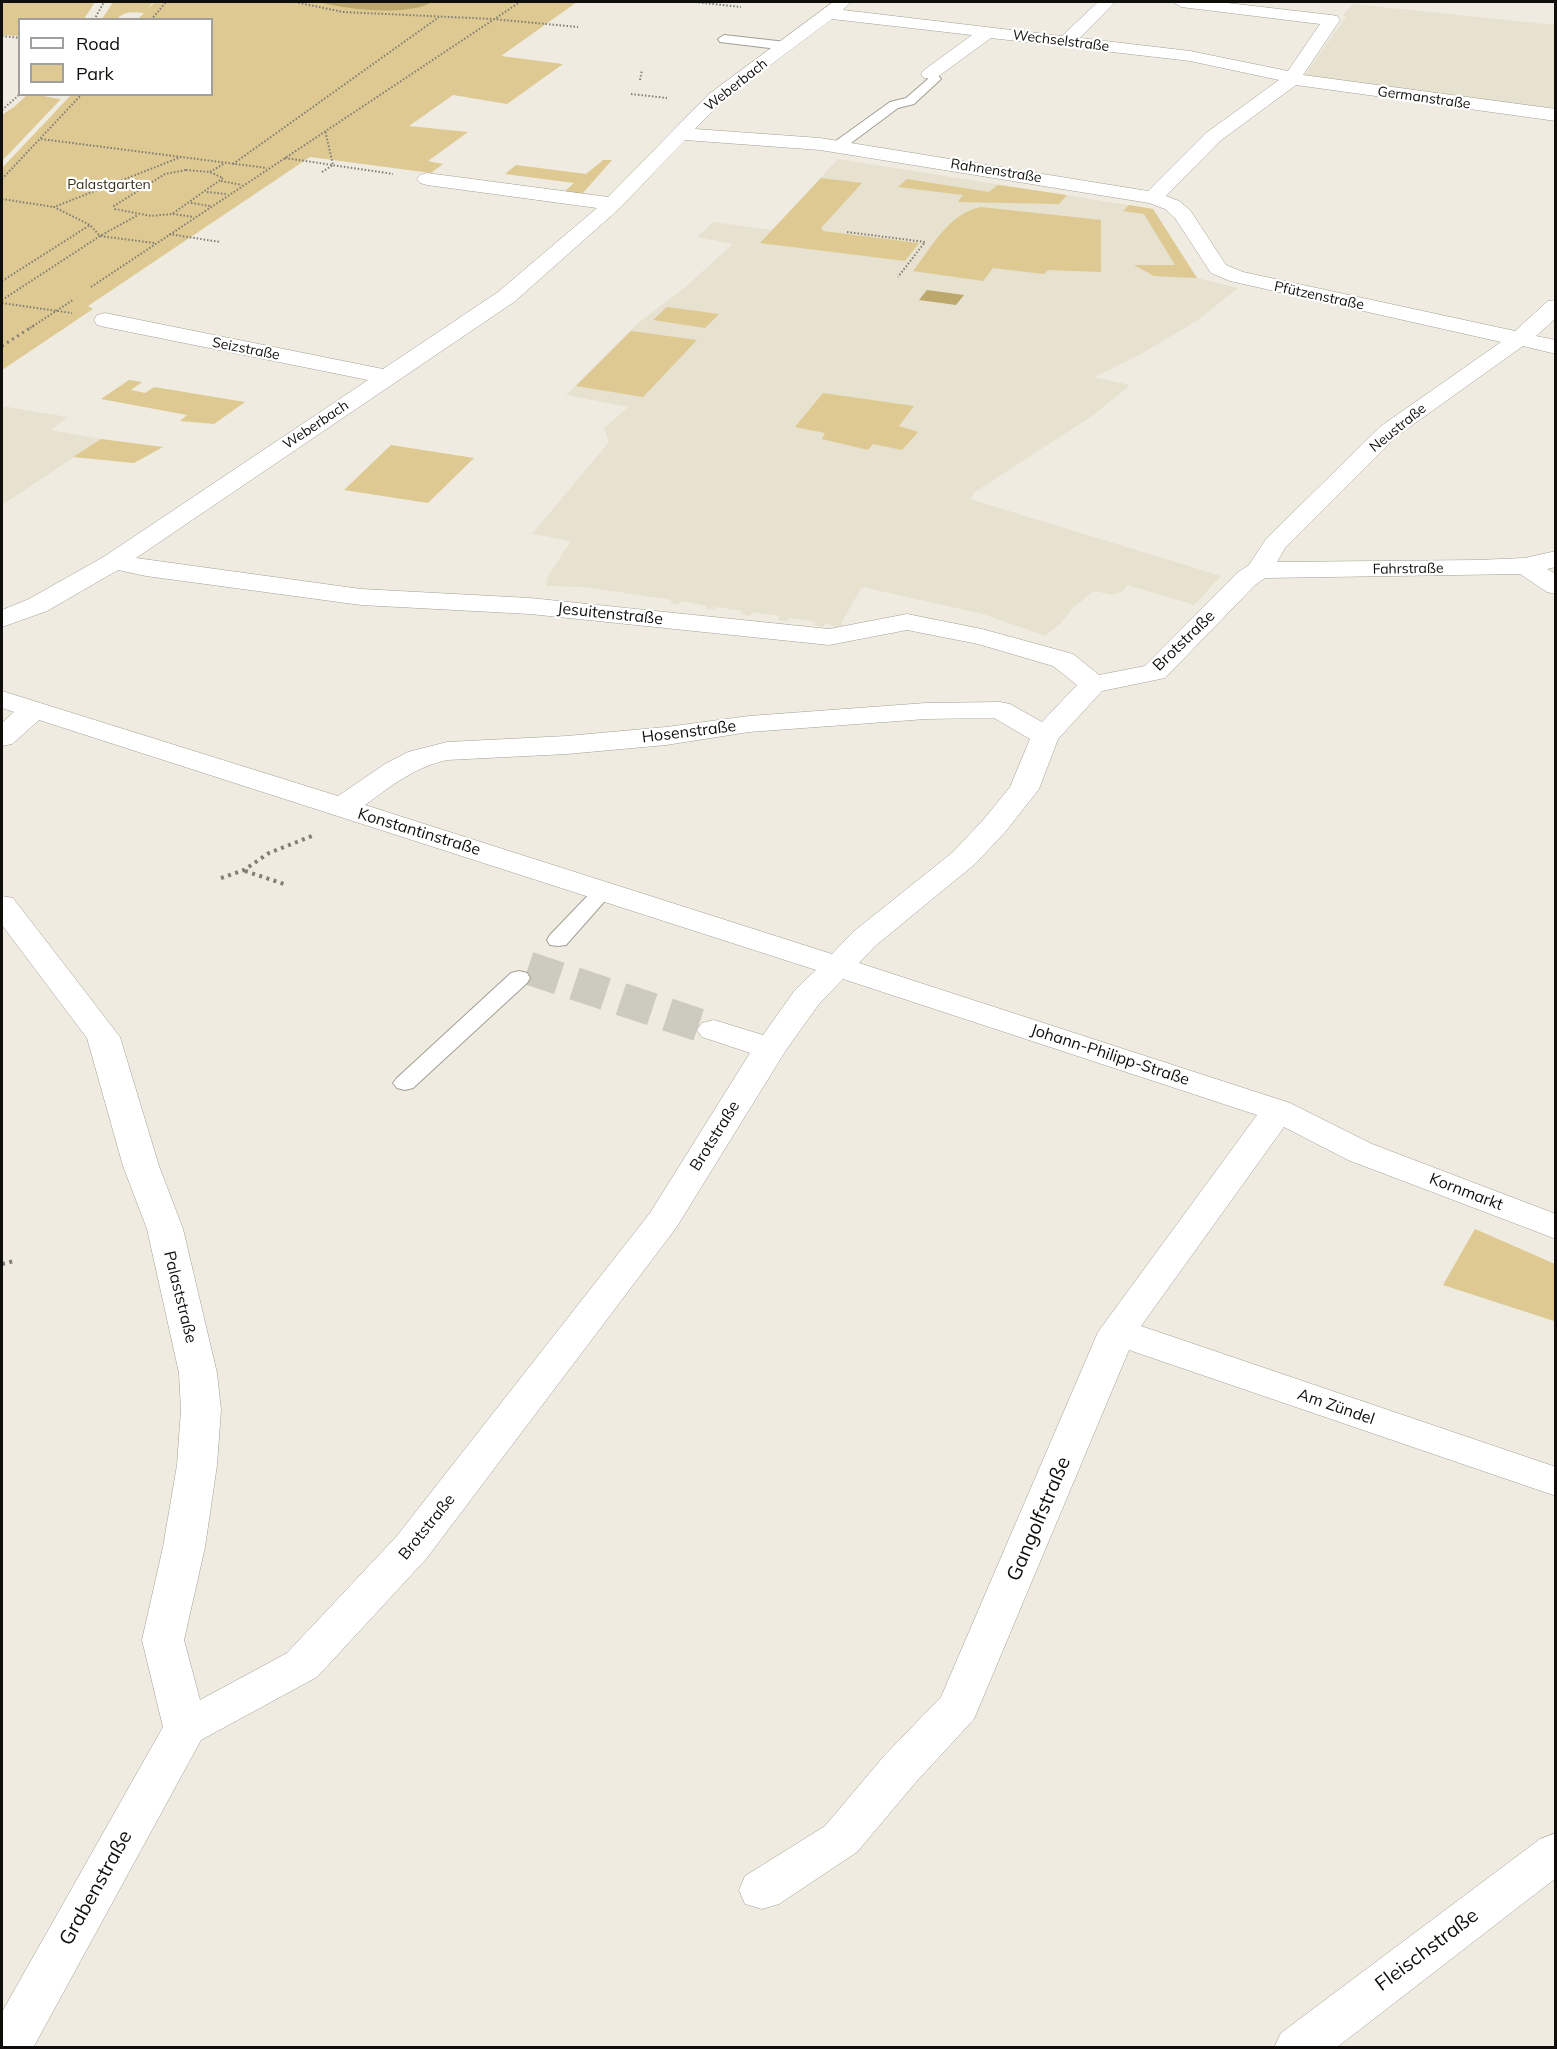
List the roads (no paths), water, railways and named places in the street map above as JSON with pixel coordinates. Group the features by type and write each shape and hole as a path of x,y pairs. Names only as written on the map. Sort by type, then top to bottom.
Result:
{"street":[{"name":"Weberbach","path":"2,619 38,605 114,561 506,297 613,204 679,134 724,91 843,2"},
{"path":"1065,42 1107,2"},
{"path":"1153,198 1216,134 1292,79 1331,20 1181,2"},
{"name":"Wechselstraße","path":"828,13 1190,56 1278,73 1292,79"},
{"path":"930,74 988,32"},
{"name":"Germanstraße","path":"1292,79 1556,115"},
{"name":"Rahnenstraße","path":"679,134 771,139 838,146 1153,198"},
{"path":"426,179 613,204"},
{"name":"Pfützenstraße","path":"1153,198 1172,205 1183,214 1218,269 1257,283 1556,347"},
{"name":"Neustraße","path":"1259,570 1275,544 1389,431 1519,339 1556,306"},
{"name":"Seizstraße","path":"105,320 387,376"},
{"name":"Fahrstraße","path":"1259,570 1478,568 1525,566 1556,559"},
{"name":"Jesuitenstraße","path":"114,561 146,568 361,597 531,606 829,637 907,622 982,637 1063,660 1093,684"},
{"path":"1525,566 1556,586"},
{"name":"Brotstraße","path":"185,1728 302,1665 411,1548 663,1220 770,1048 807,997 864,939 964,858 995,825 1024,789 1045,736 1093,684 1155,672 1246,579 1259,570"},
{"name":"Konstantinstraße","path":"2,699 604,890 837,967"},
{"path":"2,738 33,710"},
{"name":"Hosenstraße","path":"341,808 377,781 418,758 447,751 567,745 666,736 749,724 926,711 1000,710 1045,736"},
{"name":"Palaststraße","path":"2,905 103,1037 141,1166 165,1229 198,1373 201,1410 196,1465 184,1547 164,1640 185,1728"},
{"name":"Johann-Philipp-Straße","path":"837,967 1278,1110 1360,1152 1377,1158"},
{"path":"714,1030 770,1048"},
{"name":"Gangolfstraße","path":"762,1890 841,1839 900,1769 959,1707 1118,1332 1278,1110"},
{"name":"Kornmarkt","path":"1377,1158 1556,1227"},
{"name":"Am Zündel","path":"1118,1332 1556,1482"},
{"name":"Grabenstraße","path":"7,2048 185,1728"},
{"name":"Fleischstraße","path":"1298,2048 1556,1852"}],"lane":[{"path":"724,39 786,46"},
{"path":"838,146 894,105 910,101 935,79 930,74"},
{"path":"558,940 604,890"},
{"path":"405,1083 519,978"}],"tunnel":[{"path":"528,968 714,1030"}],"park label":[{"name":"Palastgarten","path":"109,185"}]}
